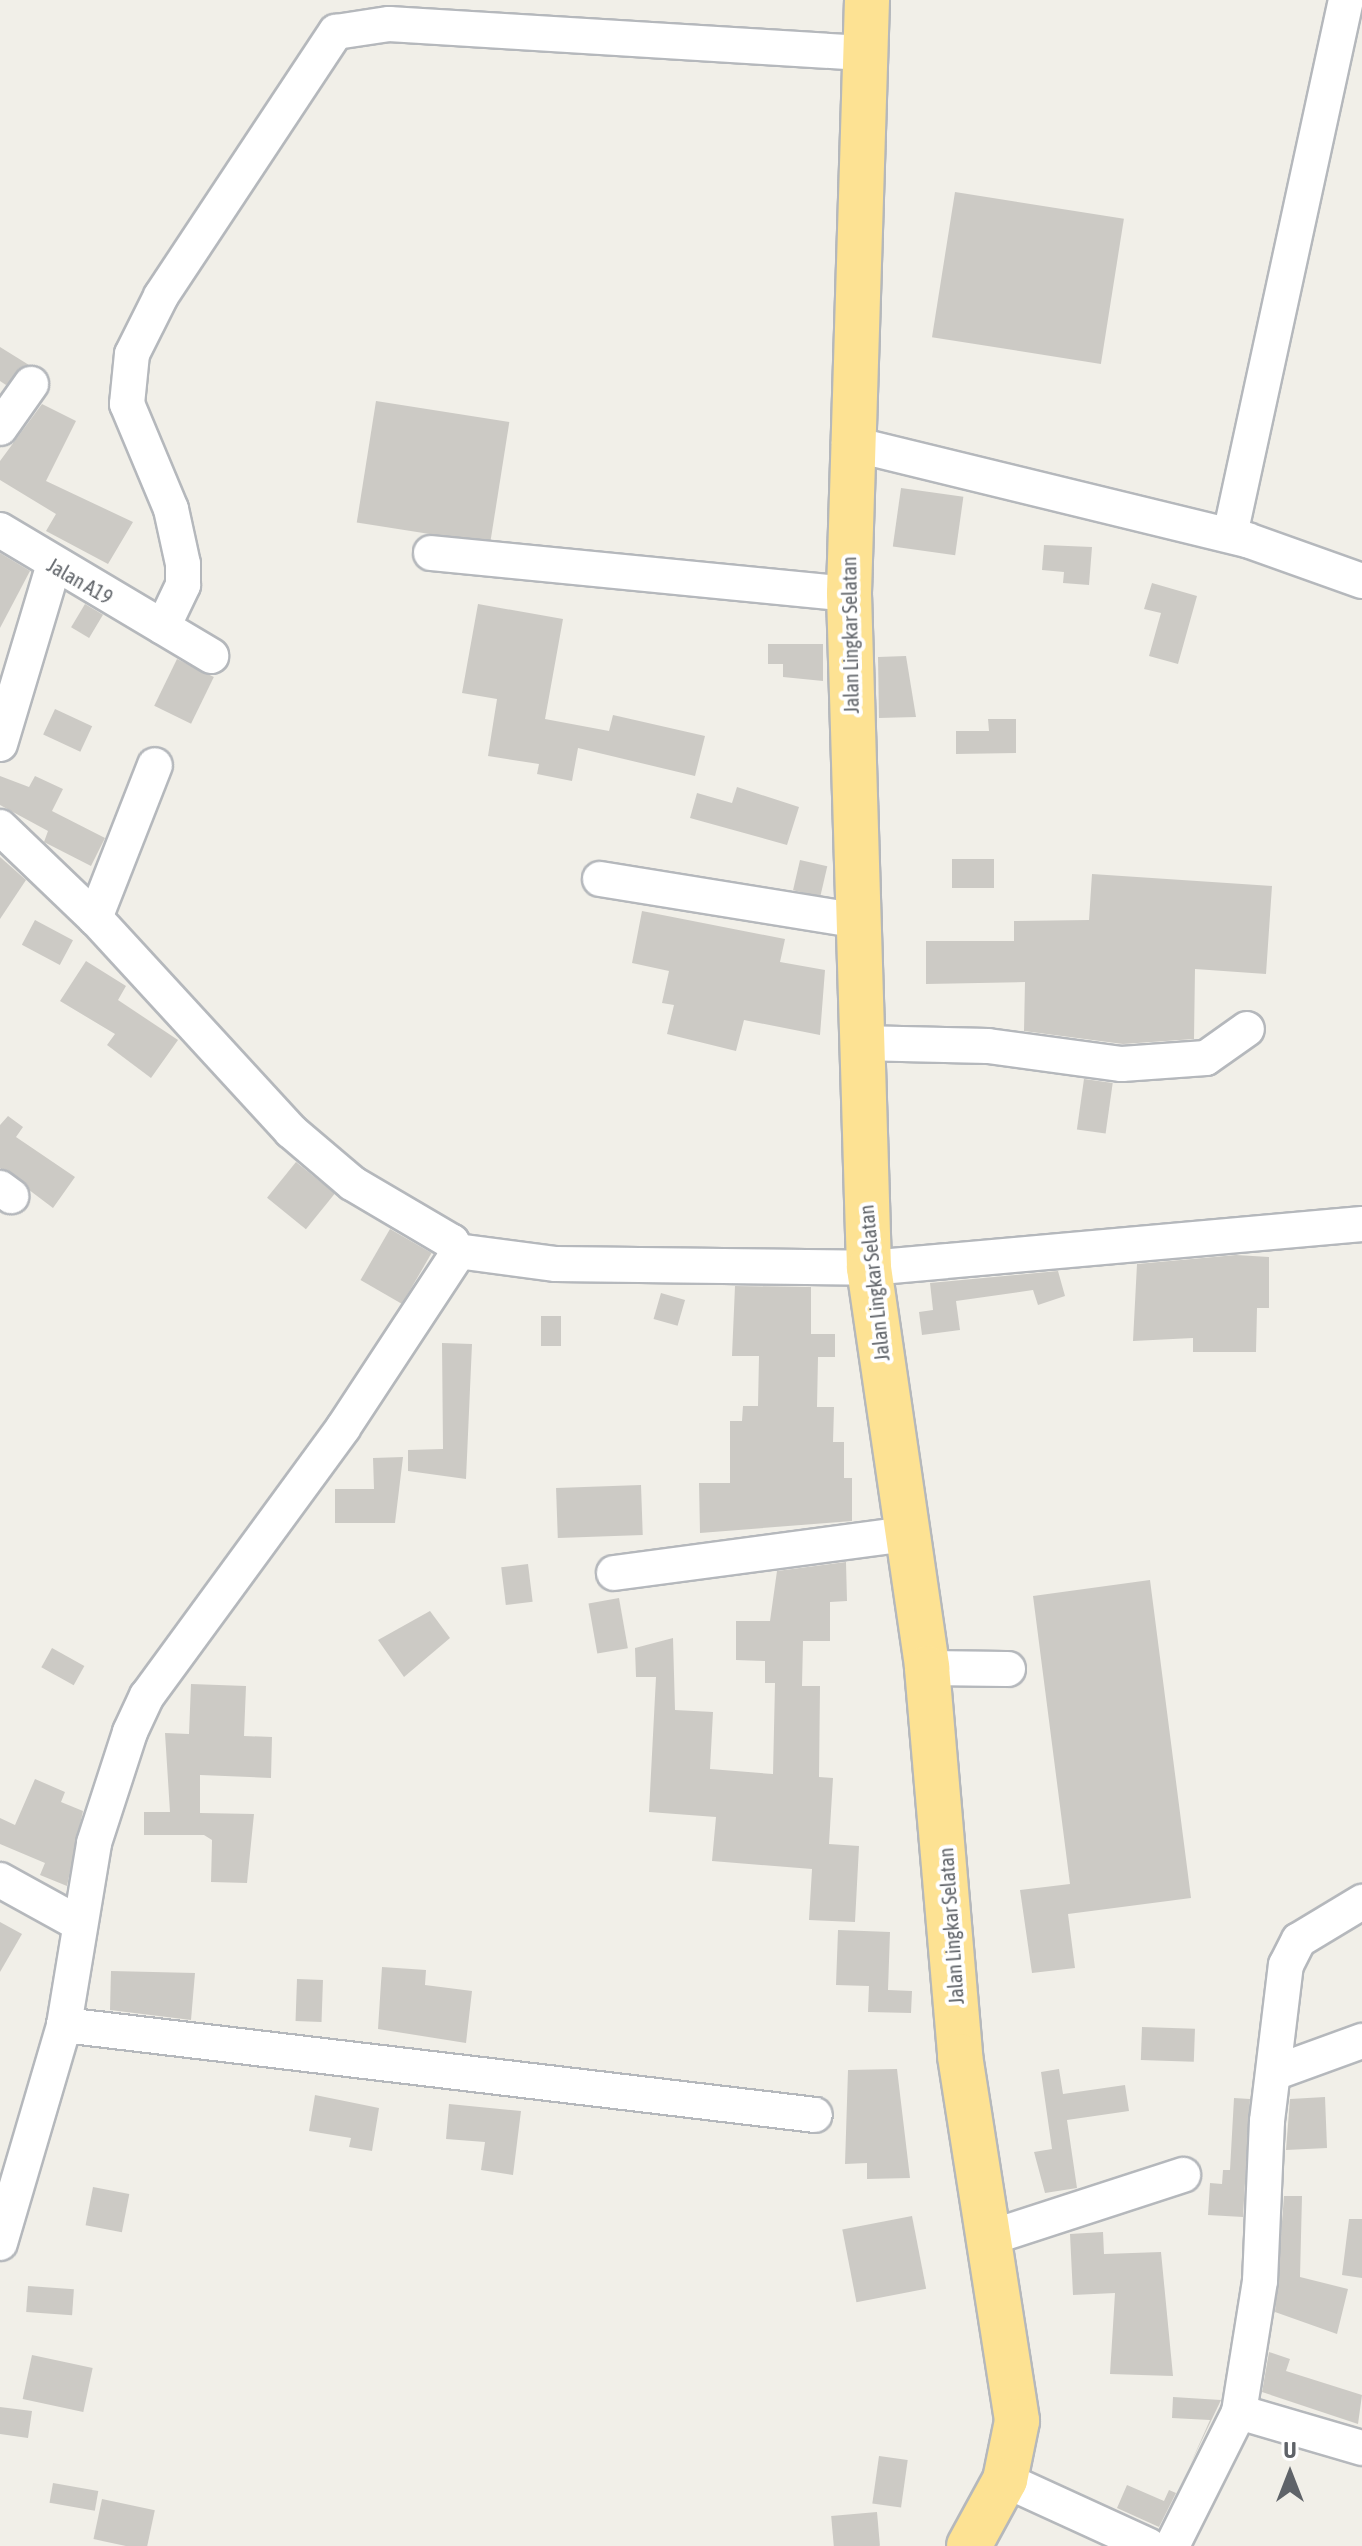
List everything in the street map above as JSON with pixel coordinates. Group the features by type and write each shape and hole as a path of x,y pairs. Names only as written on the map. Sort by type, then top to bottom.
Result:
{"highway":[{"name":"Jalan Lingkar Selatan","path":"867,0 849,443 849,594 854,920 869,1268 905,1534 927,1668 960,2056 992,2237 1016,2406 1005,2480 969,2546"}],"street":[{"path":"1230,535 1346,0"},
{"path":"163,627 183,585 183,564 171,509 127,404 132,354 161,296 336,32 389,24 867,53"},
{"path":"0,428 31,384"},
{"path":"849,443 1230,535 1362,581"},
{"name":"Jalan A19","path":"0,530 53,567 211,656"},
{"path":"431,553 849,594"},
{"path":"0,744 53,567"},
{"path":"95,918 155,765"},
{"path":"0,827 95,918 291,1131 352,1183 457,1251 556,1264 869,1268 1362,1224"},
{"path":"600,879 854,920"},
{"path":"859,1043 988,1046 1122,1064 1206,1058 1247,1029"},
{"path":"0,2243 64,2025 78,1923 94,1843 147,1696 343,1428 457,1251"},
{"path":"614,1573 905,1534"},
{"path":"927,1668 1008,1669"},
{"path":"0,1880 78,1923"},
{"path":"1172,2546 1239,2412 1260,2281 1274,2073 1286,1965 1299,1940 1362,1902"},
{"path":"64,2025 815,2115"},
{"path":"1274,2073 1362,2041"},
{"path":"992,2237 1183,2175"},
{"path":"1239,2412 1362,2448"},
{"path":"1005,2480 1149,2546"}],"building":[{"path":"955,192 1124,219 1101,364 932,337"},
{"path":"0,347 29,365 6,385 0,381"},
{"path":"376,401 509,422 490,544 357,522"},
{"path":"42,404 76,421 46,481 133,522 108,564 46,531 56,514 0,480 0,461"},
{"path":"901,488 963,497 955,555 893,546"},
{"path":"1044,545 1092,547 1089,585 1063,583 1064,572 1042,570"},
{"path":"0,553 30,571 0,628"},
{"path":"1152,583 1197,596 1178,664 1149,656 1161,613 1144,609"},
{"path":"85,604 103,615 89,638 71,627"},
{"path":"478,604 563,619 545,719 609,731 613,715 705,736 695,776 578,748 572,781 537,774 539,764 488,756 497,699 462,693"},
{"path":"768,644 823,644 823,681 783,677 783,664 768,664"},
{"path":"906,656 916,717 879,718 878,657"},
{"path":"177,659 214,677 191,724 154,706"},
{"path":"55,709 92,726 80,752 43,734"},
{"path":"988,719 1016,719 1016,753 956,754 956,731 989,731"},
{"path":"0,776 29,787 35,776 63,789 52,811 105,838 91,866 44,842 48,831 0,805"},
{"path":"737,787 799,807 787,845 690,818 697,793 732,803"},
{"path":"0,857 26,880 0,919"},
{"path":"952,859 994,859 994,888 952,888"},
{"path":"800,860 827,866 820,897 793,890"},
{"path":"1092,874 1272,886 1266,974 1195,969 1194,1039 1123,1044 1024,1031 1025,982 926,984 926,941 1014,941 1014,921 1089,920"},
{"path":"642,911 785,939 780,962 825,970 820,1035 744,1020 736,1051 667,1034 674,1005 662,1003 669,971 632,963"},
{"path":"35,920 73,940 60,965 22,945"},
{"path":"86,961 126,986 118,1000 178,1040 151,1078 107,1045 115,1034 60,1001"},
{"path":"1084,1079 1113,1083 1106,1134 1077,1130"},
{"path":"8,1116 23,1127 16,1137 75,1177 53,1208 0,1168 0,1125"},
{"path":"296,1162 335,1193 306,1229 267,1198"},
{"path":"390,1229 432,1253 402,1304 360,1280"},
{"path":"1236,1255 1269,1257 1269,1308 1257,1308 1256,1352 1193,1352 1193,1338 1133,1341 1137,1264"},
{"path":"1058,1271 1065,1296 1038,1305 1033,1290 956,1301 960,1330 922,1335 919,1312 933,1310 930,1283"},
{"path":"735,1286 811,1287 811,1334 835,1334 835,1357 818,1357 817,1407 834,1407 833,1442 844,1442 844,1478 852,1478 852,1521 700,1533 699,1483 730,1483 730,1421 742,1421 743,1406 758,1406 759,1356 732,1356"},
{"path":"661,1293 685,1300 678,1326 654,1319"},
{"path":"541,1316 561,1316 561,1346 541,1346"},
{"path":"442,1343 472,1344 466,1479 408,1471 408,1450 443,1449"},
{"path":"403,1457 395,1523 335,1523 335,1489 374,1489 373,1458"},
{"path":"641,1485 643,1535 558,1538 556,1488"},
{"path":"846,1562 847,1601 830,1602 830,1641 803,1641 802,1686 820,1686 819,1777 833,1778 829,1844 859,1846 855,1922 809,1920 812,1869 712,1861 716,1817 649,1812 656,1677 636,1677 635,1648 673,1638 675,1710 713,1712 710,1769 773,1774 775,1683 765,1683 765,1661 736,1660 736,1621 770,1621 777,1571"},
{"path":"528,1564 533,1602 506,1605 501,1567"},
{"path":"1150,1580 1191,1898 1068,1914 1075,1968 1032,1973 1020,1890 1070,1884 1033,1596"},
{"path":"619,1598 628,1648 597,1654 588,1603"},
{"path":"430,1611 450,1638 404,1677 378,1640"},
{"path":"52,1648 84,1666 74,1685 41,1667"},
{"path":"191,1684 246,1686 244,1736 272,1737 271,1778 200,1775 200,1813 254,1814 247,1883 211,1882 212,1840 204,1835 144,1835 144,1812 170,1812 165,1733 189,1734"},
{"path":"35,1779 65,1792 61,1802 83,1811 67,1886 40,1875 45,1863 0,1844 0,1818 15,1825"},
{"path":"0,1922 22,1934 0,1972"},
{"path":"838,1930 890,1932 888,1990 912,1991 911,2013 868,2012 869,1986 836,1985"},
{"path":"382,1967 426,1970 425,1985 472,1991 466,2043 378,2029"},
{"path":"111,1971 195,1973 191,2020 110,2010"},
{"path":"297,1979 323,1980 322,2022 296,2021"},
{"path":"1142,2027 1195,2029 1194,2062 1141,2060"},
{"path":"897,2069 910,2178 867,2179 867,2163 845,2164 848,2070"},
{"path":"1059,2069 1063,2094 1125,2085 1129,2111 1067,2120 1077,2188 1045,2193 1034,2152 1052,2149 1041,2072"},
{"path":"315,2095 379,2108 372,2151 349,2147 351,2138 309,2131"},
{"path":"1325,2097 1327,2148 1286,2150 1290,2099"},
{"path":"1234,2098 1250,2099 1243,2217 1208,2215 1210,2183 1222,2184 1223,2170 1230,2170"},
{"path":"449,2104 521,2111 513,2175 481,2170 485,2142 446,2139"},
{"path":"93,2187 129,2194 122,2232 86,2225"},
{"path":"1284,2196 1302,2196 1300,2277 1348,2289 1337,2334 1275,2312"},
{"path":"912,2216 926,2289 856,2302 842,2230"},
{"path":"1349,2219 1362,2219 1362,2278 1342,2275"},
{"path":"1103,2232 1104,2254 1161,2252 1173,2376 1110,2374 1115,2293 1073,2295 1070,2234"},
{"path":"28,2286 74,2289 72,2315 26,2312"},
{"path":"1269,2352 1290,2359 1286,2371 1362,2395 1358,2424 1262,2392"},
{"path":"32,2355 93,2368 83,2412 23,2399"},
{"path":"1173,2397 1221,2400 1190,2465 1210,2420 1172,2418"},
{"path":"0,2407 32,2411 28,2438 0,2434"},
{"path":"879,2456 908,2460 901,2508 872,2504"},
{"path":"53,2483 98,2491 95,2511 50,2503"},
{"path":"1127,2485 1164,2501 1169,2490 1176,2493 1159,2527 1117,2508"},
{"path":"102,2499 155,2510 147,2546 126,2546 93,2539"},
{"path":"877,2512 880,2546 834,2546 831,2516"}]}
